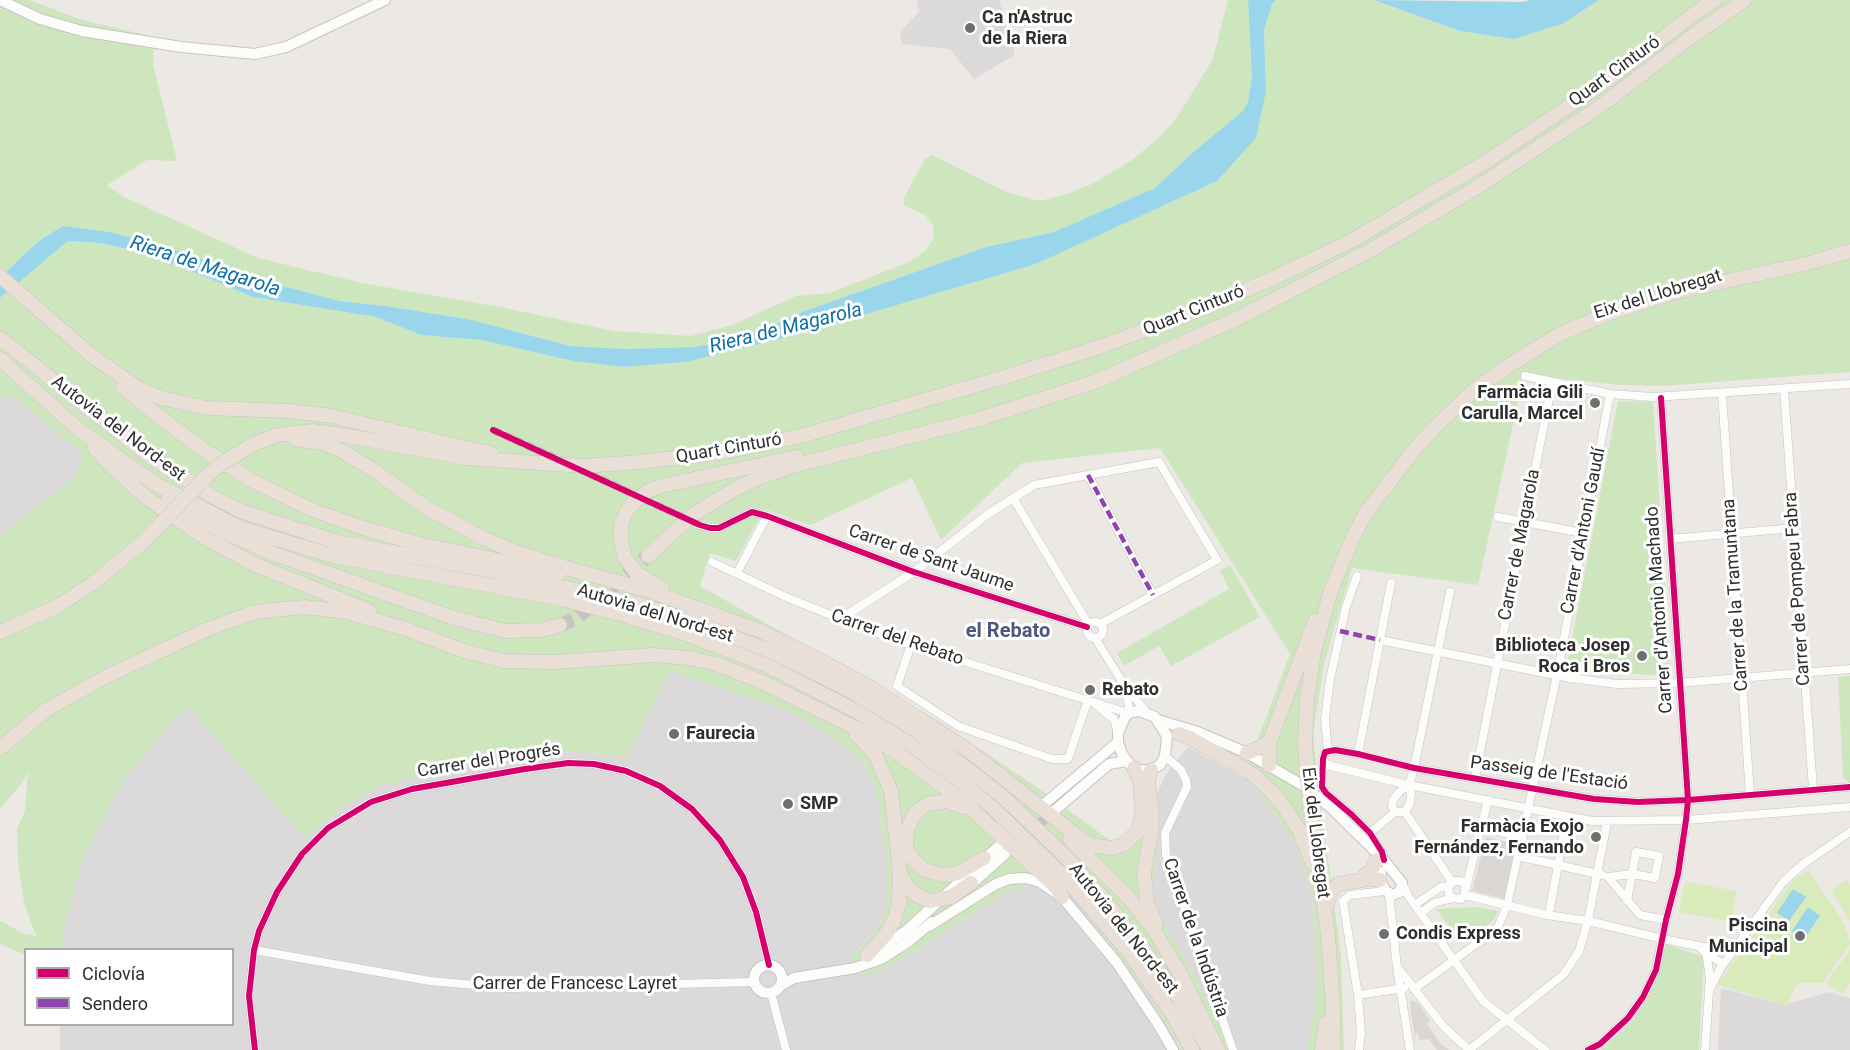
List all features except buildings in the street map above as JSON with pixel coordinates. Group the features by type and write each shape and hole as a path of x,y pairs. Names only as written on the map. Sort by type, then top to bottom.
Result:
{"highway":[{"name":"Quart Cinturó","path":"607,464 713,454 811,433 1008,376 1099,347 1199,310 1351,241 1487,161 1610,79 1715,0"},
{"name":"Quart Cinturó","path":"980,418 1098,381 1236,319 1371,250 1476,188 1589,114 1691,37 1745,0"},
{"name":"Eix del Llobregat","path":"1330,982 1325,912 1310,809 1305,743 1310,672 1331,590 1371,497 1388,469 1430,421 1478,379 1534,341 1562,326 1636,298 1850,244"},
{"name":"Eix del Llobregat","path":"1365,514 1424,439 1472,392 1508,366 1560,334 1607,314 1672,293 1809,263 1850,251"},
{"path":"0,276 92,356 138,388 161,399 207,408 290,411 332,416 489,452 607,464"},
{"name":"Autovia del Nord-est","path":"0,338 158,463 214,498 241,511 337,542 498,573 637,604 692,621 770,651 849,690 914,729 960,763 1003,797 1060,851 1099,893 1142,947 1179,998 1209,1050"},
{"path":"92,356 100,367 158,416 204,450 251,480 310,509 363,528 419,544 668,599"},
{"name":"Autovia del Nord-est","path":"0,359 77,428 114,455 154,483 240,528 334,556 561,599 623,615 683,633 766,665 856,711 910,744 963,783 994,809 1066,879 1128,951 1173,1015 1192,1050"},
{"path":"648,556 691,516 756,478 792,466 980,418"},
{"path":"735,622 720,610 651,583 631,566 622,549 621,530 626,512 635,501 661,486 980,418"},
{"path":"77,428 133,487 190,529 256,565 355,605 406,629 464,651 504,661 555,662 654,655 700,660 760,681 866,733 896,752 963,801 1056,887 1062,897"},
{"path":"0,632 58,606 93,583 142,543 221,464 265,438 313,431 466,458 583,466 607,464"},
{"path":"252,446 292,439 323,443 352,456 425,507 485,539 516,552 650,591 735,622 802,651 870,687 969,751 1076,836 1101,848 1123,845 1137,832 1141,821 1140,783 1130,764"},
{"path":"114,455 146,484 175,504 224,532 272,553 487,628 519,632 560,626"},
{"path":"1269,765 1269,743 1316,619 1331,590"},
{"path":"0,748 46,710 83,688 208,629 252,614 283,608 326,609 347,612 406,629"},
{"path":"841,721 868,746 880,763 894,806 900,873 899,904 887,933 867,955"},
{"path":"1173,738 1190,738 1243,768 1272,792 1299,830 1320,881"},
{"path":"1247,753 1269,743"},
{"path":"958,746 1074,842 1109,876 1153,928 1182,977 1218,1050"},
{"path":"1162,763 1148,781 1151,833 1144,873 1146,895 1151,914 1175,956 1182,977"},
{"path":"983,819 957,803 927,804 914,815 906,838 906,849 924,870 933,874 958,873 984,858"},
{"path":"1317,858 1332,876 1338,879 1384,875"},
{"path":"900,873 909,889 929,901 951,897 971,883"},
{"path":"1325,912 1331,892 1338,884 1384,875"},
{"path":"1322,1050 1330,982"},
{"path":"1330,982 1334,1007 1333,1050"}],"street":[{"path":"0,0 40,19 82,31 181,47 255,54 286,47 385,0"},
{"path":"1525,376 1610,394 1661,398 1850,384"},
{"name":"Carrer de Magarola","path":"1475,778 1552,383"},
{"name":"Carrer de Pompeu Fabra","path":"1784,390 1813,789"},
{"name":"Carrer d'Antoni Gaudí","path":"1414,989 1497,929 1507,906 1557,675 1610,394"},
{"name":"Carrer de la Tramuntana","path":"1722,394 1750,795"},
{"name":"Carrer d'Antonio Machado","path":"1588,1050 1600,1044 1628,1018 1643,997 1656,970 1678,874 1686,819 1688,800 1661,398"},
{"path":"840,619 914,572 988,514 1034,485 1159,462 1216,560 1100,624 1095,622 1088,626"},
{"path":"1088,475 1154,595"},
{"path":"1013,498 1088,626 1088,635 1095,638 1124,684 1146,712 1158,720 1198,732 1247,753 1317,796 1384,875 1416,904 1483,1001 1545,1050"},
{"path":"700,525 719,528 752,512 767,516 737,573"},
{"name":"Carrer de Sant Jaume","path":"767,516 914,572 1088,626"},
{"path":"1498,517 1583,533"},
{"path":"1670,539 1794,528"},
{"name":"Carrer del Rebato","path":"712,562 788,598 911,645 1129,713"},
{"path":"1358,576 1346,607 1330,679 1325,719 1328,751 1325,752 1323,759 1322,787 1326,794 1370,833 1382,852 1410,1050"},
{"path":"1358,754 1391,583"},
{"path":"1405,812 1410,803 1409,785 1449,592"},
{"path":"1095,638 1102,634 1100,624"},
{"path":"1380,640 1557,675 1617,684 1679,684 1850,669"},
{"path":"911,645 897,686 958,726 1052,759 1068,759 1088,700"},
{"path":"1124,684 1129,713"},
{"name":"Carrer del Rebato","path":"1088,700 1114,719 1118,738"},
{"path":"1044,804 1118,738 1123,720 1129,713 1146,712"},
{"path":"1158,720 1173,738"},
{"path":"1173,738 1198,732"},
{"path":"1118,738 1130,764"},
{"path":"1054,811 1108,764 1130,764 1143,771 1162,763 1173,738"},
{"name":"Passeig de l'Estació","path":"1328,751 1358,754 1414,768 1594,799 1688,800 1850,788"},
{"name":"Passeig de l'Estació","path":"1323,759 1327,765 1409,785 1607,822 1686,819 1850,807"},
{"name":"Carrer del Progrés","path":"255,1050 249,996 258,931 277,892 302,854 328,828 371,802 412,789 568,763 594,764 626,771 660,786 692,809 720,840 743,877 756,912 769,965"},
{"name":"Carrer de la Indústria","path":"1162,763 1181,770 1186,780 1186,787 1166,833 1166,855 1233,1050"},
{"path":"1395,812 1392,806 1393,800 1409,785"},
{"path":"1422,912 1434,903 1453,898 1458,899 1466,891 1488,800"},
{"path":"1370,833 1395,812 1405,812"},
{"path":"1405,812 1450,884 1449,894 1453,898"},
{"path":"1397,967 1444,1027 1469,1050 1564,974 1579,951 1588,921 1607,822"},
{"path":"1481,827 1523,838"},
{"path":"1550,908 1565,827"},
{"path":"1710,989 1723,964 1783,882 1803,864 1850,832"},
{"path":"840,969 899,936 941,900 984,858 1002,850 929,926"},
{"path":"1518,856 1608,877 1632,874 1627,900"},
{"path":"1384,875 1402,888 1402,883"},
{"path":"1359,1050 1358,995 1343,901 1384,875"},
{"path":"1608,877 1640,915 1666,920"},
{"path":"786,1050 775,990 782,980 780,973 769,965 757,970 754,982 762,992 775,990 794,978 855,968 893,952 929,926 996,884 1009,879 1024,878 1040,882 1062,897 1117,963 1173,1050"},
{"path":"1416,904 1441,887 1461,881 1466,891 1507,906 1547,915 1588,921 1663,939 1723,950 1742,940"},
{"path":"1402,883 1409,897"},
{"path":"1698,946 1723,964"},
{"name":"Carrer de Francesc Layret","path":"254,950 430,981 508,988 754,982"},
{"path":"1705,1050 1710,989 1709,963 1706,952"},
{"path":"780,973 794,978"},
{"path":"1358,995 1400,987 1414,989"}],"shaded area":[{"path":"917,0 999,0 1015,55 974,79 950,49 902,44 900,32 919,12"},
{"path":"10,393 83,454 75,477 0,535 0,400"},
{"path":"669,670 787,710 834,738 865,763 876,791 887,859 888,902 879,927 861,948 850,956 898,962 1007,891 1025,888 1046,869 1064,886 1148,993 1182,1050 60,1050 60,1026 234,1026 234,948 62,948 64,926 84,857 126,776 188,706 305,838 339,810 382,785 490,759 555,750 627,756"},
{"path":"1188,747 1251,782 1296,844 1313,897 1318,985 1307,1050 1236,1050 1151,899 1157,832 1157,795 1165,775"},
{"path":"1486,837 1516,844 1505,899 1472,891"},
{"path":"1721,988 1784,1005 1829,992 1850,998 1850,1050 1718,1050"},
{"path":"1411,1000 1418,1003 1443,1040 1430,1021 1427,1024 1440,1043 1449,1050 1437,1050 1429,1039 1419,1040 1418,1033 1415,1034 1417,1050 1410,1006"}],"green space":[{"path":"0,0 29,0 79,19 154,37 153,65 177,161 147,160 107,185 124,197 258,258 362,283 505,308 614,331 691,336 732,325 796,296 830,293 909,262 926,250 934,238 933,225 925,215 904,205 904,198 925,159 932,155 1004,191 1039,201 1064,195 1092,184 1132,160 1176,119 1213,59 1228,0 1248,0 1252,77 1248,102 1243,112 1189,156 1155,188 1054,232 986,247 802,312 745,338 694,347 625,349 570,346 472,320 340,301 240,275 192,255 111,232 63,226 43,238 0,279"},
{"path":"1276,0 1374,0 1460,31 1564,23 1599,0 1850,0 1850,372 1661,386 1618,385 1524,374 1478,585 1352,568 1324,664 1313,735 1341,955 1344,1050 1307,1050 1318,985 1313,897 1296,844 1251,782 1243,778 1290,654 1160,448 1022,463 941,540 912,478 810,525 764,509 736,561 710,553 700,586 937,720 1114,843 1145,833 1157,832 1151,899 1236,1050 1182,1050 1148,993 1064,886 1046,870 1025,888 1007,891 898,962 860,977 850,956 861,948 879,927 888,902 887,859 876,791 865,763 834,738 787,710 669,671 627,757 555,750 490,759 382,785 339,810 305,838 188,707 173,721 126,776 84,857 64,926 62,948 24,948 24,955 0,944 0,921 25,934 36,936 24,903 18,862 17,829 25,811 28,772 20,786 0,808 0,535 75,477 83,454 10,393 0,400 0,298 68,241 100,243 137,251 253,297 376,317 421,335 481,340 573,361 624,367 686,362 792,336 1036,264 1217,181 1266,91 1264,30 1272,3"},
{"path":"1618,401 1653,402 1671,676 1566,670"},
{"path":"1230,565 1260,617 1171,666 1159,646 1124,666 1117,653 1229,589 1220,571"},
{"path":"1850,676 1850,783 1843,778 1838,677"},
{"name":"Piscina Municipal","path":"1808,870 1841,918 1850,941 1822,983 1802,983 1795,987 1787,1006 1719,985 1794,879"},
{"path":"1847,880 1850,885 1850,921 1831,890"},
{"path":"1685,882 1737,891 1731,922 1679,912"},
{"path":"1476,907 1498,911 1494,920 1462,943 1436,909"},
{"path":"1666,944 1704,957 1699,1050 1601,1050 1634,1020 1646,1000"},
{"path":"1850,950 1850,983 1842,994 1826,983"}],"water":[{"name":"Riera de Magarola","path":"1248,0 1276,0 1272,4 1264,30 1266,91 1256,138 1217,181 1036,264 792,336 686,362 624,367 573,361 481,340 421,335 376,317 253,297 167,261 137,251 100,243 68,241 0,298 0,279 43,238 63,226 111,232 192,255 240,275 340,301 472,320 570,346 625,349 694,347 745,338 802,312 986,247 1054,232 1155,188 1243,111 1248,102 1252,77"},
{"path":"1374,0 1523,2 1530,0 1599,0 1564,23 1514,39 1460,31"},
{"path":"1793,889 1806,897 1789,921 1777,913"},
{"path":"1808,907 1820,916 1804,939 1792,931"}],"tunnel":[{"path":"493,430 560,460"},
{"path":"579,469 700,525"},
{"path":"560,625 577,618 648,556"},
{"path":"1007,852 1054,811"}],"marked path":[{"path":"1088,475 1153,595"},
{"path":"1340,631 1380,640"}],"cycle path":[{"path":"1588,1050 1600,1044 1628,1018 1643,997 1656,970 1678,874 1686,820 1688,800 1661,398"},
{"path":"493,430 700,525 719,528 752,512 914,572 1087,627"},
{"path":"1384,860 1382,852 1370,833 1322,787 1325,752 1335,750 1358,754 1414,768 1594,799 1638,802 1850,787"},
{"path":"255,1050 249,996 254,950 259,931 277,892 302,854 328,828 371,802 412,789 525,769 568,763 594,764 626,771 660,786 692,809 720,840 743,877 756,912 769,965"}],"place":[{"name":"Ca n'Astruc de la Riera","path":"970,28"},
{"name":"Farmàcia Gili Carulla, Marcel","path":"1595,403"},
{"name":"Biblioteca Josep Roca i Bros","path":"1642,656"},
{"name":"Rebato","path":"1090,690"},
{"name":"Faurecia","path":"674,734"},
{"name":"SMP","path":"788,804"},
{"name":"Farmàcia Exojo Fernández, Fernando","path":"1596,837"},
{"name":"Condis Express","path":"1384,934"},
{"name":"Piscina Municipal","path":"1800,936"}],"district":[{"name":"el Rebato","path":"1008,632"}]}
